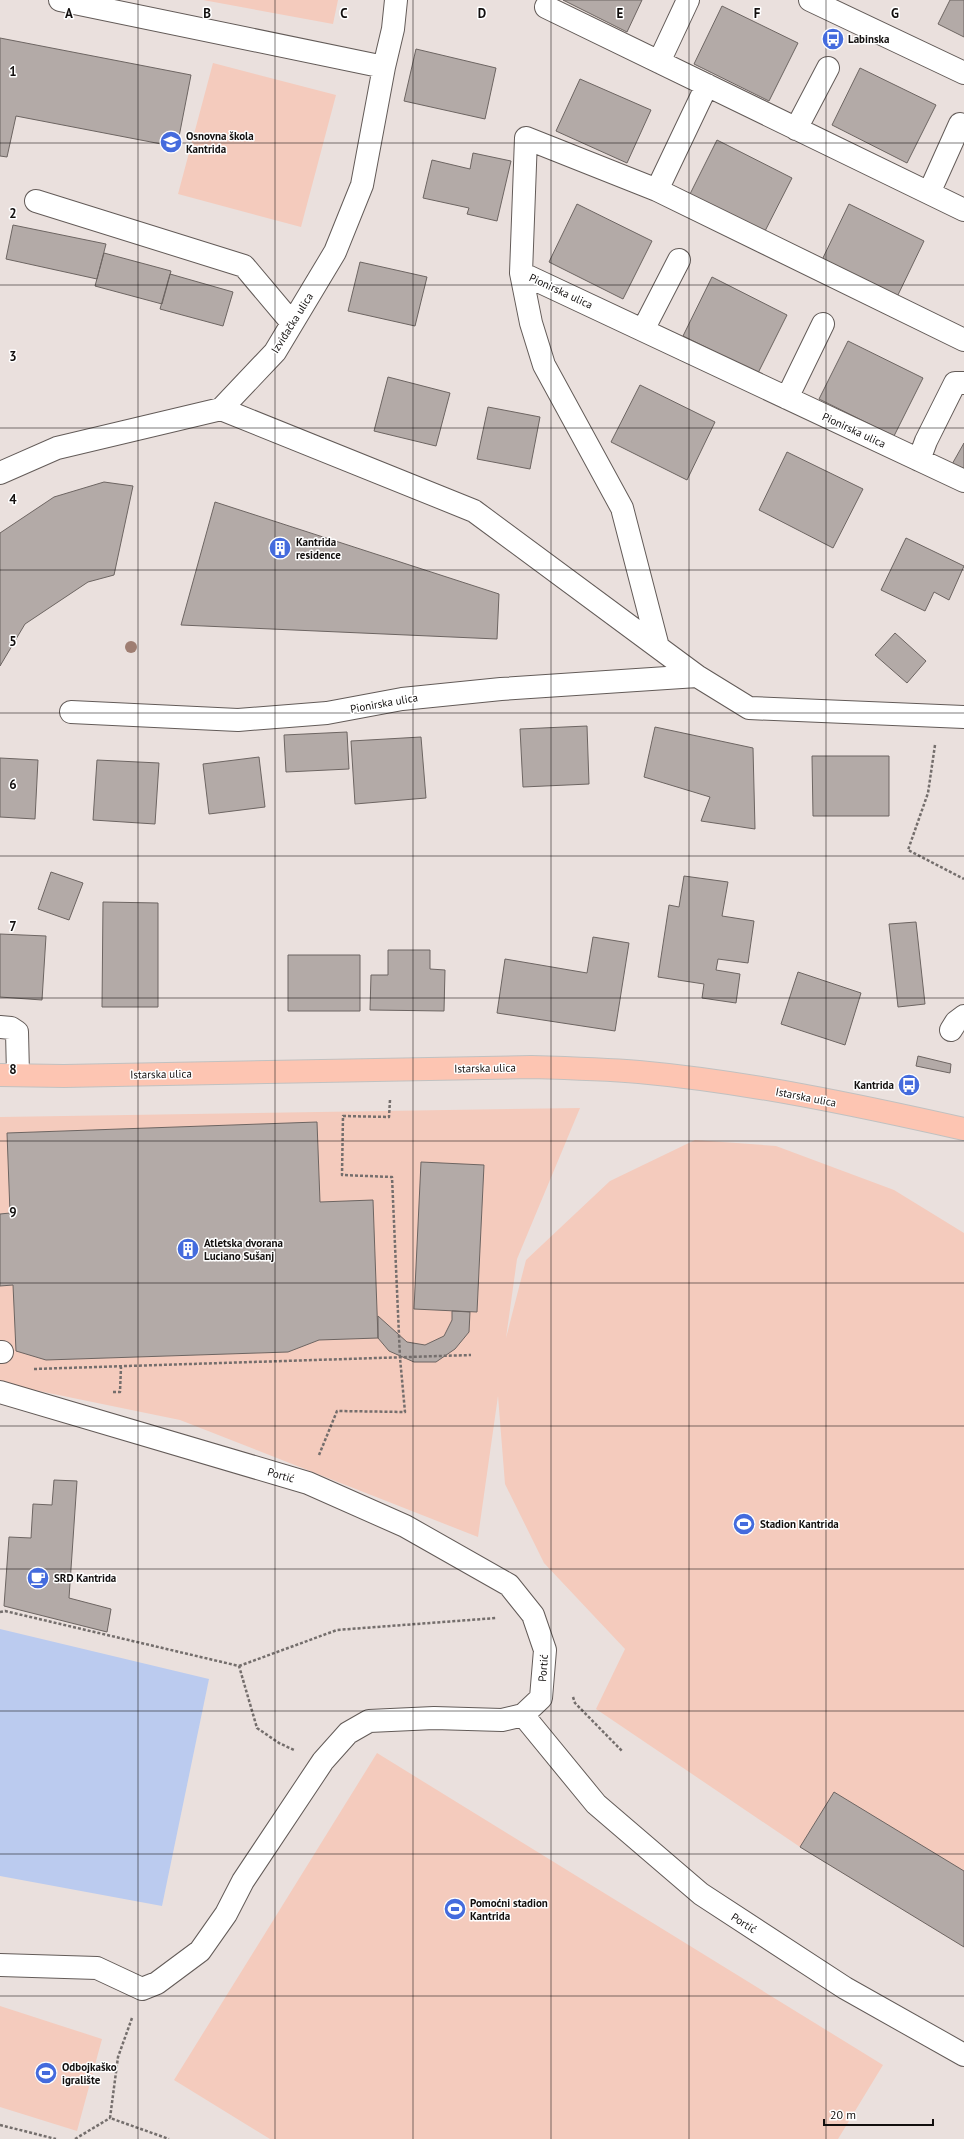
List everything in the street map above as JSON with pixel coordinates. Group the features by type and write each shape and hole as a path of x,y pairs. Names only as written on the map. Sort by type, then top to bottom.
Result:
{"main road":[{"name":"Istarska ulica","path":"9,1075 64,1076 531,1067 598,1069 704,1080 784,1093 964,1129"}],"street":[{"path":"60,0 384,67"},
{"name":"Izviđačka ulica","path":"221,410 275,352 335,252 362,185 384,67 393,29 396,0"},
{"path":"659,62 688,0"},
{"path":"810,0 964,73"},
{"path":"546,7 964,210"},
{"path":"796,129 828,68"},
{"path":"658,190 707,85"},
{"path":"929,193 960,124"},
{"path":"521,273 526,138 658,190 964,340"},
{"path":"36,201 244,266 292,324"},
{"path":"643,330 679,260"},
{"name":"Pionirska ulica","path":"521,273 964,482"},
{"name":"Pionirska ulica","path":"521,273 531,324 544,365 622,508 658,647"},
{"path":"787,398 823,324"},
{"path":"919,460 926,441 955,383 964,383"},
{"path":"0,473 56,448 221,410 474,511 697,676 749,708 964,717"},
{"name":"Pionirska ulica","path":"71,712 238,720 327,714 402,699 494,690 697,676"},
{"path":"0,1027 11,1028 17,1032 9,1075"},
{"name":"Portić","path":"0,1392 308,1483 406,1526 509,1585 533,1615 545,1650 541,1698 523,1715 596,1804 701,1894 845,1988 964,2055"},
{"path":"0,1965 97,1968 142,1989 157,1983 200,1951 226,1914 243,1881 323,1761 348,1733 369,1721 434,1718 502,1720 523,1715"}],"path":[{"path":"936,739 928,793 908,850 964,879"},
{"path":"308,1483 337,1411 405,1412 400,1358 392,1177 342,1175 343,1116 389,1117 390,1094"},
{"path":"33,1369 471,1355"},
{"path":"0,1612 5,1611 239,1666 337,1630 533,1615"},
{"path":"239,1666 257,1728 279,1743 323,1761"},
{"path":"572,1693 575,1703 623,1752"},
{"path":"110,2118 118,2057 142,1989"},
{"path":"75,2139 110,2118"},
{"path":"110,2118 169,2139"},
{"path":"0,2126 56,2139"}],"shaded area":[{"path":"203,0 338,0 333,24"},
{"path":"213,63 336,95 301,227 178,194"},
{"name":"Stadion Kantrida","path":"580,1108 517,1259 506,1338 526,1260 610,1181 695,1140 776,1146 894,1190 964,1233 964,1947 800,1847 596,1709 625,1649 544,1563 505,1484 498,1396 478,1537 180,1420 0,1383 0,1117"},
{"name":"Pomoćni stadion Kantrida","path":"377,1753 883,2065 838,2139 270,2139 174,2080"},
{"name":"Odbojkaško igralište","path":"0,2006 102,2039 77,2131 0,2107"}],"water":[{"path":"0,1629 209,1679 162,1906 0,1876"}],"building":[{"path":"563,0 642,0 627,32"},
{"path":"950,0 964,0 964,37 938,24"},
{"path":"722,6 798,43 769,101 694,64"},
{"path":"0,38 191,75 177,147 16,116 7,157 0,156"},
{"path":"416,49 496,68 485,119 404,101"},
{"path":"860,68 936,105 907,163 832,125"},
{"path":"580,79 651,110 627,163 556,131"},
{"path":"717,140 792,178 763,235 688,198"},
{"path":"473,153 511,161 497,221 467,214 469,208 423,198 432,160 470,169"},
{"path":"577,204 652,241 623,299 549,262"},
{"path":"849,204 924,241 896,299 821,262"},
{"path":"13,225 106,244 97,279 6,259"},
{"path":"104,253 171,271 162,304 95,286"},
{"path":"360,262 427,277 415,326 348,311"},
{"path":"170,274 233,292 223,326 160,309"},
{"path":"712,277 787,315 758,373 683,336"},
{"path":"848,341 923,378 894,436 819,399"},
{"path":"388,377 450,393 436,446 374,431"},
{"path":"640,385 715,422 687,480 611,442"},
{"path":"488,407 540,417 530,469 477,459"},
{"path":"964,443 964,473 951,466"},
{"path":"787,452 863,489 833,548 759,510"},
{"path":"104,482 133,486 114,575 88,582 25,624 0,666 0,533 54,497"},
{"name":"Kantrida residence","path":"215,502 499,594 497,639 181,625"},
{"path":"906,538 964,566 949,600 934,592 925,611 881,590"},
{"path":"895,633 926,661 907,683 875,655"},
{"path":"587,726 589,784 523,787 520,729"},
{"path":"655,727 753,748 755,829 701,821 710,797 644,777"},
{"path":"347,732 349,769 286,772 284,735"},
{"path":"421,737 426,798 355,804 351,741"},
{"path":"812,756 889,756 889,816 813,816"},
{"path":"259,757 265,807 209,814 203,764"},
{"path":"0,758 38,760 35,819 0,817"},
{"path":"97,760 159,763 155,824 93,820"},
{"path":"51,872 83,883 69,920 38,909"},
{"path":"684,876 728,882 722,916 754,921 748,963 718,959 716,970 740,974 736,1003 702,998 704,984 658,977 669,905 679,907"},
{"path":"103,902 158,903 158,1007 102,1007"},
{"path":"916,922 925,1004 898,1007 889,924"},
{"path":"0,934 46,936 42,1000 0,997"},
{"path":"593,937 629,943 615,1031 497,1013 505,959 587,973"},
{"path":"388,950 430,950 430,969 445,970 444,1011 370,1010 371,975 388,975"},
{"path":"288,955 360,955 360,1011 288,1011"},
{"path":"798,972 861,993 845,1045 781,1024"},
{"path":"918,1056 951,1064 950,1073 916,1066"},
{"name":"Atletska dvorana Luciano Sušanj","path":"317,1122 320,1202 373,1200 378,1338 319,1340 288,1352 46,1360 16,1351 13,1285 0,1286 0,1214 10,1213 7,1133"},
{"path":"421,1162 484,1165 477,1312 414,1309"},
{"path":"452,1311 470,1312 469,1332 455,1349 436,1362 414,1362 389,1351 378,1338 378,1316 407,1342 425,1345 444,1336 452,1320"},
{"path":"54,1480 77,1481 69,1598 111,1609 107,1632 4,1606 9,1537 31,1538 33,1504 52,1505"},
{"path":"834,1792 964,1871 964,1947 800,1847"}],"place":[{"name":"Labinska","path":"833,39"},
{"name":"Osnovna škola Kantrida","path":"171,142"},
{"name":"Kantrida residence","path":"280,548"},
{"name":"Kantrida","path":"909,1085"},
{"name":"Atletska dvorana Luciano Sušanj","path":"188,1249"},
{"name":"Stadion Kantrida","path":"744,1524"},
{"name":"SRD Kantrida","path":"38,1578"},
{"name":"Pomoćni stadion Kantrida","path":"455,1909"},
{"name":"Odbojkaško igralište","path":"46,2073"}]}
